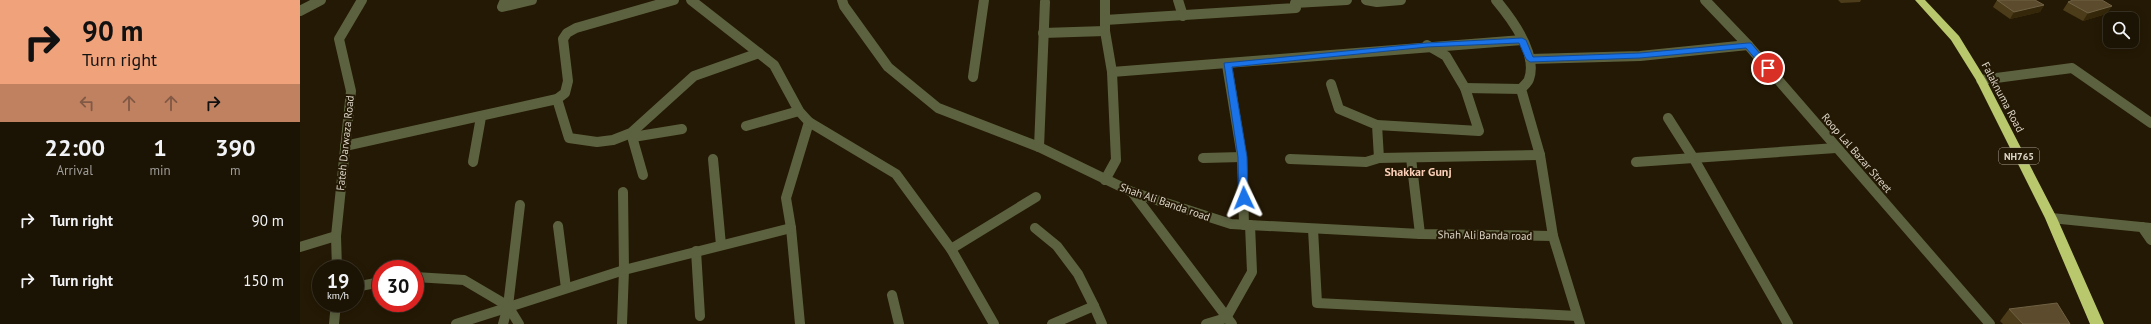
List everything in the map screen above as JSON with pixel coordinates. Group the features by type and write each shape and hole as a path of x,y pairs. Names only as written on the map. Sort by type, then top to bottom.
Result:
{"highway":[{"name":"Falaknuma Road","path":"1920,0 1955,38 1981,80 2051,218 2097,324"}],"street":[{"path":"300,11 322,0"},
{"name":"Fateh Darwaza Road","path":"337,260 336,236 351,91 339,39 362,0"},
{"path":"505,0 502,7 532,0"},
{"path":"345,146 482,117 557,99 565,93 568,82 563,39 567,33 576,28 674,0"},
{"path":"691,0 774,64 799,111 809,122 896,174 951,249 994,324"},
{"name":"Shah Ali Banda road","path":"842,0 844,6 888,67 938,108 1039,147 1132,192 1231,224 1420,234 1553,236"},
{"path":"973,77 984,0"},
{"path":"1104,0 1105,31 1112,72 1116,160 1105,180"},
{"path":"1178,0 1183,16"},
{"path":"1105,20 1296,8 1294,2 1346,0"},
{"path":"1366,0 1377,2 1401,0"},
{"path":"1496,0 1515,26 1530,59 1529,79 1521,89"},
{"name":"Roop Lal Bazar Street","path":"1705,0 1748,45 1990,324"},
{"path":"1039,147 1045,2"},
{"path":"1043,33 1105,31"},
{"path":"1112,72 1227,65 1427,45 1522,40"},
{"path":"1331,84 1339,109 1377,125 1478,131 1465,88 1446,56 1427,45"},
{"path":"1530,59 1640,56 1748,45"},
{"path":"632,135 694,76 759,53"},
{"path":"1227,65 1242,157 1252,272 1229,321"},
{"path":"1981,80 2072,68 2151,123"},
{"path":"1465,88 1521,89"},
{"path":"1313,229 1317,303 1579,320 1553,236 1540,155 1521,89"},
{"path":"557,99 569,138 597,142 632,135 682,129"},
{"path":"746,126 799,111"},
{"path":"473,162 482,117"},
{"path":"1668,118 1694,159 1788,324"},
{"path":"800,324 791,228 786,198 809,122"},
{"path":"1377,125 1378,158"},
{"path":"632,135 643,175"},
{"path":"1636,162 1836,148"},
{"path":"1290,159 1366,162 1378,158 1540,155"},
{"path":"1203,158 1242,157"},
{"path":"1411,158 1420,234"},
{"path":"713,159 722,245"},
{"path":"622,324 624,270 623,192"},
{"path":"1132,192 1229,321"},
{"path":"951,249 1036,197"},
{"path":"503,324 508,306 520,205"},
{"path":"2051,218 2147,227 2151,240"},
{"path":"558,226 566,288"},
{"path":"456,324 508,306 624,270 791,228"},
{"path":"1034,228 1056,246 1078,274 1102,324"},
{"path":"300,247 336,236"},
{"path":"696,251 700,316"},
{"path":"424,278 464,280 508,306 519,324"},
{"path":"892,295 900,324"},
{"path":"1052,324 1094,306"},
{"path":"334,324 335,312"},
{"path":"1206,324 1229,321"}],"building":[{"path":"1997,0 2035,0 2044,5 2014,12"},
{"path":"2073,0 2102,0 2112,6 2088,13 2068,2"},
{"path":"2057,303 2070,324 2023,324 2009,309"}],"district":[{"name":"Shakkar Gunj","path":"1418,171"}],"route":[{"path":"1244,198 1242,157 1227,65 1427,45 1522,40 1530,59 1640,56 1748,45 1768,68"}]}
